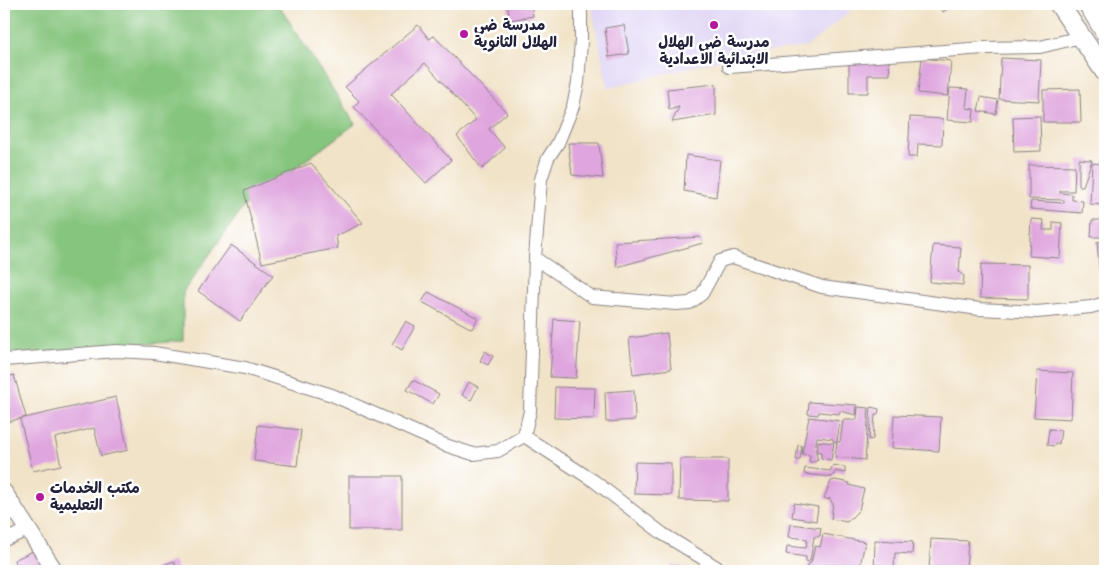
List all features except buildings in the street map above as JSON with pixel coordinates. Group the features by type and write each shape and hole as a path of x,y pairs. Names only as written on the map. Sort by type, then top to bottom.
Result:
{"main road":[{"path":"1059,4 1105,72"},
{"path":"1088,4 1105,32"}],"street":[{"path":"4,360 116,351 154,353 245,368 332,395 446,446 473,454 498,451 524,436 530,411 535,258 540,179 548,158 558,143 573,106 578,83 582,41 581,4"},
{"path":"729,67 984,48 1040,47 1081,37"},
{"path":"535,258 592,297 676,304 690,303 702,294 720,261 733,257 822,286 960,307 1037,312 1091,307 1105,303"},
{"path":"524,436 594,481 663,534 723,571"},
{"path":"4,492 54,571"},
{"path":"4,540 28,530"}],"shaded area":[{"name":"مدرسة ضي الهلال الابتدائية الاعدادية","path":"591,4 859,4 806,47 738,55 608,88"}],"green space":[{"path":"4,4 278,4 355,124 244,206 183,292 183,341 4,355"}],"place":[{"name":"مدرسة ضي الهلال الابتدائية الاعدادية","path":"714,25"},
{"name":"مدرسة ضي الهلال الثانوية","path":"464,34"},
{"name":"مكتب الخدمات التعليمية","path":"40,497"}]}
